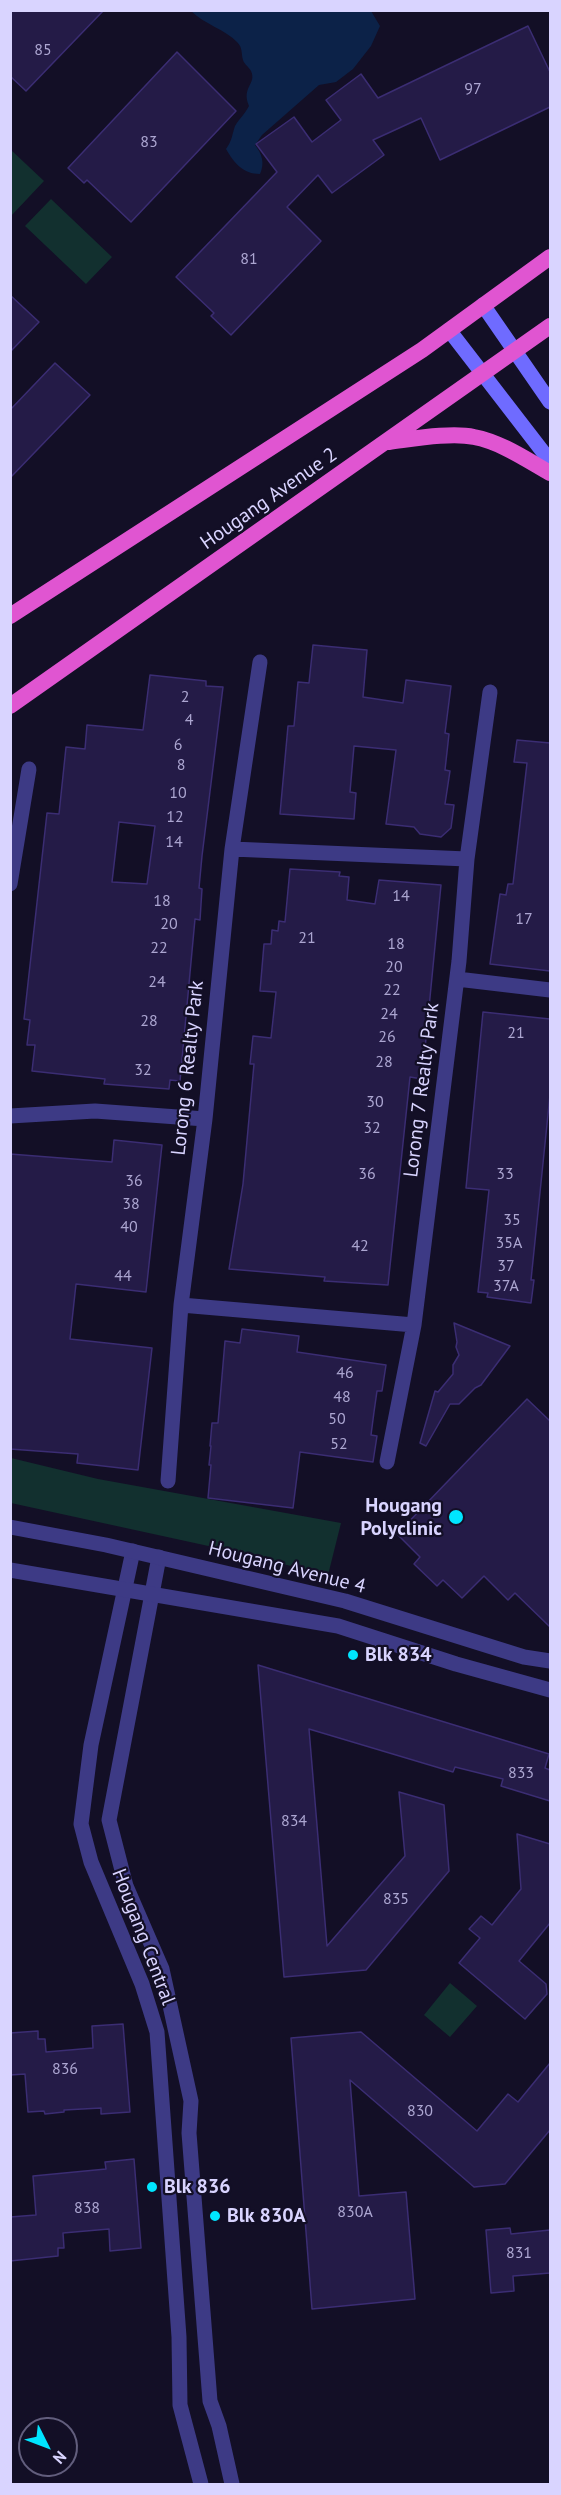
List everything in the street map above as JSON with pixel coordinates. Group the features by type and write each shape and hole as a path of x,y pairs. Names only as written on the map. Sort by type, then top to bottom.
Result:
{"highway":[{"name":"Hougang Avenue 2","path":"10,616 174,512 234,470 312,423 449,330 550,257"},
{"name":"Hougang Avenue 2","path":"10,706 550,326"},
{"path":"385,442 432,437 474,436 505,448 550,473"}],"main road":[{"path":"483,305 550,402"},
{"path":"449,330 550,461"}],"street":[{"name":"Lorong 6 Realty Park","path":"168,1481 181,1305 205,1119 232,849 260,662"},
{"name":"Lorong 7 Realty Park","path":"387,1462 414,1325 457,979 467,859 490,692"},
{"path":"10,884 29,769"},
{"path":"232,849 467,859"},
{"path":"457,979 550,990"},
{"path":"10,1116 95,1111 205,1119"},
{"path":"181,1305 414,1325"},
{"name":"Hougang Avenue 4","path":"10,1527 133,1551 176,1563 345,1601 524,1657 550,1660"},
{"name":"Hougang Central","path":"133,1551 91,1745 81,1824 91,1862 142,1984 157,2032 179,2337 180,2405 201,2484"},
{"name":"Hougang Central","path":"159,1557 109,1820 126,1886 162,1969 191,2101 189,2133 210,2401 219,2426 232,2484"},
{"path":"10,1570 338,1626 456,1664 550,1690"}],"green space":[{"path":"10,149 44,181 11,216 10,216"},
{"path":"51,199 112,257 86,284 25,226"},
{"path":"11,1458 98,1479 341,1523 328,1575 213,1547 11,1503"},
{"path":"450,1983 477,2006 450,2037 424,2015"}],"water":[{"path":"191,11 371,11 380,26 371,46 353,69 336,82 319,85 262,135 255,145 262,159 262,166 260,174 254,174 240,167 226,149 235,126 249,106 247,94 252,79 251,71 244,61 237,42"}],"building":[{"path":"10,10 104,10 26,91 10,76"},
{"path":"528,26 550,72 550,107 440,160 421,118 373,140 384,155 332,193 318,175 287,207 321,241 231,335 211,316 214,313 176,277 277,172 256,144 294,117 312,142 341,120 326,100 361,74 378,98"},
{"path":"177,52 236,111 131,222 87,180 84,183 68,168"},
{"path":"10,295 39,322 10,352"},
{"path":"55,363 90,395 10,478 10,410"},
{"path":"313,645 367,650 363,697 403,703 406,680 451,686 445,733 449,734 445,770 450,771 445,804 454,805 451,828 441,837 420,834 414,827 386,824 396,750 354,746 350,792 356,793 354,819 280,814 288,726 294,726 298,682 309,683"},
{"path":"150,675 206,681 206,686 223,687 202,856 199,888 202,889 200,920 195,919 180,1081 170,1080 169,1089 104,1084 105,1079 32,1071 35,1045 27,1045 30,1020 24,1019 47,813 59,814 66,747 85,749 87,725 143,730","holes":["119,822 155,826 147,884 112,882"]},
{"path":"517,740 550,743 550,971 490,964 500,894 506,895 508,884 513,884 527,763 514,762"},
{"path":"290,869 340,872 339,876 349,877 347,900 375,904 379,880 441,885 422,1079 410,1077 388,1285 324,1281 325,1277 229,1269 243,1184 254,1064 250,1064 253,1036 271,1038 276,992 260,991 264,944 271,944 272,930 278,931 279,921 285,922"},
{"path":"483,1012 550,1019 550,1095 531,1280 534,1280 531,1303 487,1297 488,1293 478,1292 489,1190 466,1188"},
{"path":"114,1140 162,1145 146,1292 76,1284 70,1339 152,1348 138,1470 77,1463 78,1454 10,1449 10,1154 112,1162"},
{"path":"454,1323 510,1346 481,1385 459,1404 450,1404 426,1446 420,1443 435,1391 438,1392 453,1374 453,1365 459,1355"},
{"path":"242,1329 299,1336 297,1352 386,1365 382,1391 377,1391 374,1412 371,1435 377,1436 373,1462 300,1452 293,1508 208,1498 212,1423 218,1423 225,1341 240,1343"},
{"name":"Hougang Polyclinic","path":"527,1399 550,1421 550,1627 515,1593 508,1600 484,1576 462,1598 443,1580 437,1586 414,1564 420,1557 397,1534"},
{"path":"258,1665 549,1754 545,1768 550,1770 550,1801 501,1786 503,1779 455,1767 453,1772 309,1729 327,1946 405,1856 399,1792 444,1805 449,1871 366,1970 284,1977"},
{"path":"517,1834 550,1844 550,1923 519,1961 546,1984 547,1994 525,2019 459,1963 480,1938 469,1929 481,1916 492,1925 521,1889"},
{"path":"123,2024 130,2112 101,2114 101,2108 64,2110 64,2112 45,2114 44,2111 28,2112 25,2074 10,2075 10,2033 38,2031 38,2039 45,2039 46,2052 93,2048 92,2026"},
{"path":"361,2032 477,2131 508,2094 518,2102 550,2063 550,2130 505,2184 474,2187 350,2080 359,2196 406,2192 415,2299 312,2309 291,2038"},
{"path":"134,2159 141,2248 110,2251 109,2229 63,2233 64,2248 58,2248 58,2256 10,2261 10,2217 36,2215 33,2176 106,2169 105,2162"},
{"path":"510,2228 511,2234 550,2230 550,2273 513,2276 514,2291 491,2293 486,2230"}],"place":[{"name":"Hougang Polyclinic","path":"456,1517"},
{"name":"Blk 834","path":"353,1655"},
{"name":"Blk 836","path":"152,2187"},
{"name":"Blk 830A","path":"215,2216"}]}
